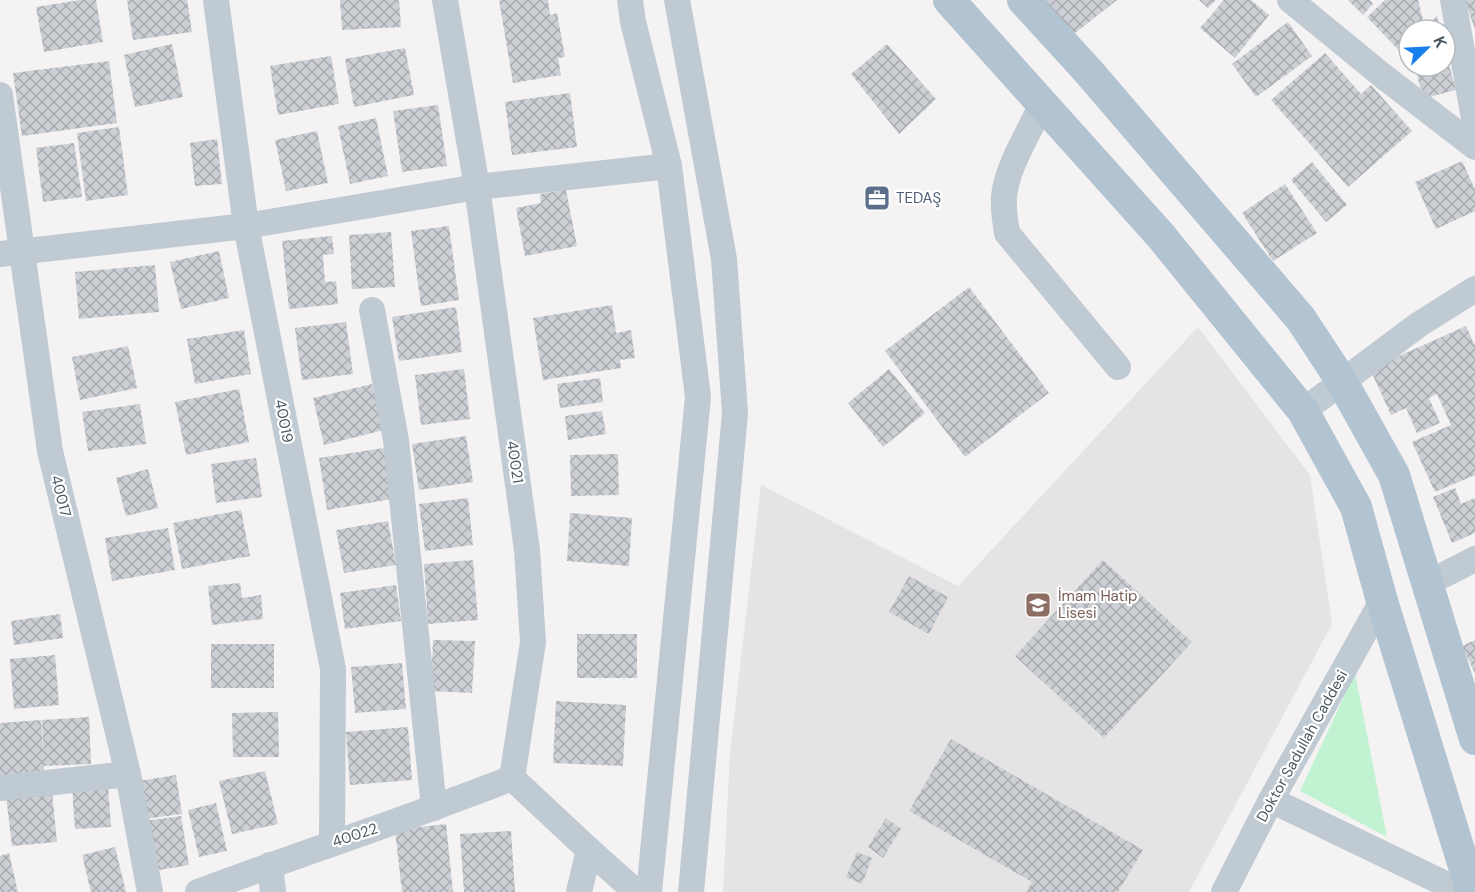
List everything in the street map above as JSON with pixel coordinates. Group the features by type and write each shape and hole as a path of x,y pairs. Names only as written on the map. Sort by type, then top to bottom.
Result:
{"main road":[{"path":"949,0 1161,236 1303,411 1356,507 1382,601 1472,892"},
{"path":"1023,0 1088,71 1301,319 1341,380 1394,474 1475,739"}],"street":[{"name":"40019","path":"216,0 246,225 333,669 332,843"},
{"name":"40021","path":"445,0 477,187 526,550 533,642 512,778"},
{"path":"630,0 633,22 669,166 698,397 650,892"},
{"path":"677,0 724,259 735,413 691,892"},
{"path":"1290,0 1475,147"},
{"path":"1453,0 1475,124"},
{"name":"40017","path":"0,95 11,252 50,451 128,774 150,892"},
{"path":"1042,104 1020,151 1004,194 1007,233 1118,367"},
{"path":"11,252 246,225 477,187 669,166"},
{"path":"1303,411 1341,380 1418,325 1475,289"},
{"path":"372,310 396,440 434,808"},
{"path":"1428,583 1475,559"},
{"name":"Doktor Sadullah Caddesi","path":"1224,892 1271,800 1382,601"},
{"path":"0,788 128,774"},
{"path":"512,778 636,892"},
{"name":"40022","path":"198,892 512,778"},
{"path":"1271,800 1462,892"},
{"path":"579,892 589,850"},
{"path":"270,866 273,892"}],"shaded area":[{"name":"İmam Hatip Lisesi","path":"1198,327 1310,475 1332,624 1189,892 723,892 730,754 761,485 958,586"}],"green space":[{"path":"1355,673 1387,837 1300,791"}],"building":[{"path":"80,0 96,0 103,42 44,52 36,7"},
{"path":"127,0 187,0 192,32 133,40"},
{"path":"340,0 399,0 401,27 342,30"},
{"path":"499,0 548,0 550,15 557,13 565,57 558,58 561,75 513,83"},
{"path":"1034,0 1117,0 1065,41"},
{"path":"1199,0 1216,0 1208,8"},
{"path":"1224,0 1251,0 1269,15 1235,58 1200,28"},
{"path":"1348,0 1370,0 1373,4 1363,15"},
{"path":"1385,0 1418,0 1422,18 1397,18 1397,48 1367,17"},
{"path":"1465,0 1475,0 1475,30"},
{"path":"1288,22 1312,56 1256,97 1232,64"},
{"path":"172,44 183,97 135,107 124,55"},
{"path":"887,44 936,99 899,134 851,74"},
{"path":"405,48 414,95 354,107 345,59"},
{"path":"1325,53 1361,94 1371,85 1412,131 1348,187 1271,100"},
{"path":"331,56 339,104 278,115 270,66"},
{"path":"109,61 117,123 22,136 13,73"},
{"path":"1418,78 1453,78 1456,90 1429,97 1420,87"},
{"path":"570,93 577,147 512,155 505,102"},
{"path":"438,105 447,166 402,172 393,111"},
{"path":"376,118 388,176 350,184 338,126"},
{"path":"119,127 128,195 86,201 77,133"},
{"path":"317,131 328,183 286,191 275,140"},
{"path":"217,139 222,184 195,186 190,143"},
{"path":"74,143 82,197 43,202 36,148"},
{"path":"1462,161 1475,189 1475,211 1436,229 1415,182"},
{"path":"1312,162 1347,205 1326,222 1291,180"},
{"path":"1285,184 1317,233 1273,261 1242,213"},
{"path":"566,190 577,246 525,256 516,208 541,203 540,194"},
{"path":"449,226 459,300 421,306 411,231"},
{"path":"391,232 395,287 352,289 349,235"},
{"path":"332,236 334,254 323,255 325,282 336,281 338,304 289,309 282,241"},
{"path":"219,251 229,298 181,309 170,262"},
{"path":"155,265 159,312 79,319 75,272"},
{"path":"969,287 1049,393 965,457 885,351"},
{"path":"612,305 616,333 631,330 635,358 620,360 621,368 543,380 533,318"},
{"path":"456,307 462,352 399,361 392,317"},
{"path":"346,322 353,374 302,380 295,328"},
{"path":"1466,326 1475,346 1475,475 1435,492 1412,442 1451,425 1437,394 1429,398 1440,423 1417,433 1406,408 1391,415 1370,369"},
{"path":"244,330 251,374 195,384 187,339"},
{"path":"128,346 137,388 80,400 72,357"},
{"path":"464,369 470,419 421,425 415,375"},
{"path":"889,369 925,413 883,447 848,403"},
{"path":"600,378 603,402 560,408 557,384"},
{"path":"372,384 384,430 324,445 313,398"},
{"path":"239,389 249,442 186,455 175,402"},
{"path":"140,404 146,444 88,451 82,412"},
{"path":"602,411 606,434 568,440 565,416"},
{"path":"466,436 473,482 419,490 412,444"},
{"path":"384,448 392,499 327,510 319,458"},
{"path":"618,454 619,495 571,496 570,455"},
{"path":"256,458 262,497 216,503 211,464"},
{"path":"148,469 158,508 126,516 116,478"},
{"path":"1455,488 1461,504 1475,498 1475,533 1452,543 1433,497"},
{"path":"468,498 473,545 425,551 419,504"},
{"path":"241,510 250,556 182,569 173,523"},
{"path":"570,513 632,518 629,566 567,561"},
{"path":"388,521 396,565 344,573 336,530"},
{"path":"168,528 175,570 112,581 105,538"},
{"path":"473,560 478,620 428,624 424,564"},
{"path":"1103,560 1192,642 1104,738 1015,656"},
{"path":"909,576 948,597 929,634 889,612"},
{"path":"240,583 242,598 261,595 263,619 212,625 208,586"},
{"path":"396,585 401,621 345,629 340,593"},
{"path":"60,614 63,638 14,645 11,621"},
{"path":"577,634 637,634 637,678 577,678"},
{"path":"433,640 475,641 472,693 431,691"},
{"path":"1475,640 1475,673 1462,646"},
{"path":"211,644 274,644 274,688 211,688"},
{"path":"55,655 59,705 14,709 10,659"},
{"path":"402,663 406,709 355,713 351,667"},
{"path":"556,701 626,705 623,766 553,763"},
{"path":"278,712 279,757 233,757 232,713"},
{"path":"89,717 91,764 44,766 45,775 0,778 0,723 41,720 44,759 42,720"},
{"path":"408,727 412,780 350,785 346,732"},
{"path":"951,739 1143,850 1118,892 1026,892 1032,882 909,811"},
{"path":"265,771 278,824 232,834 219,781"},
{"path":"176,775 182,814 144,819 139,781"},
{"path":"108,785 111,827 75,829 72,788"},
{"path":"52,791 57,842 12,846 6,796"},
{"path":"216,803 227,851 199,857 188,810"},
{"path":"181,816 189,865 153,871 145,821"},
{"path":"886,818 901,829 883,858 868,847"},
{"path":"446,824 453,892 402,892 395,830"},
{"path":"511,831 515,892 464,892 460,834"},
{"path":"115,847 126,892 91,892 82,855"},
{"path":"857,852 872,858 862,884 846,877"},
{"path":"9,853 18,892 0,892 0,856"}],"place":[{"name":"TEDAŞ","path":"877,198"},
{"name":"İmam Hatip Lisesi","path":"1038,605"}]}
